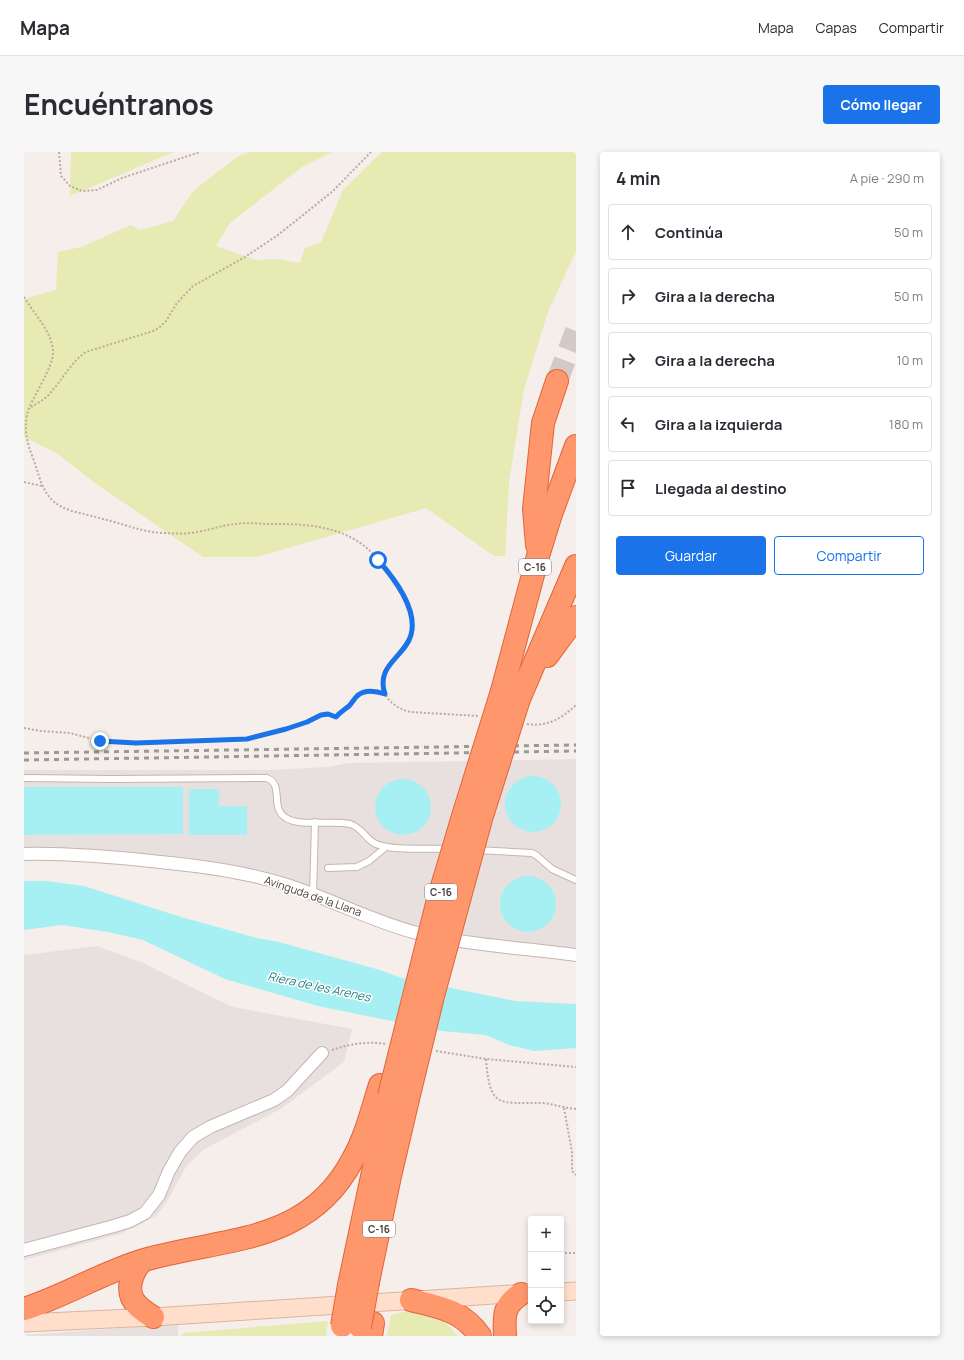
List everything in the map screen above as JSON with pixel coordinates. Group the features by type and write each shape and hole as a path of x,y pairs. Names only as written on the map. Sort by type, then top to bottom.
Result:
{"highway":[{"name":"C-16","path":"538,556 534,509 542,431 543,423 557,381"},
{"name":"C-16","path":"366,1283 390,1176 392,1093 433,996 516,691 538,556 551,514 576,446"},
{"name":"C-16","path":"358,1330 366,1283 392,1093 438,900 464,813 516,691 555,618 576,566"},
{"name":"C-16","path":"516,691 557,644 576,617"},
{"path":"24,1309 142,1261 175,1252 250,1237 286,1225 306,1214 328,1194 338,1182 354,1159 369,1122 392,1093"},
{"path":"142,1261 131,1279 130,1289 133,1300 137,1305 153,1317"},
{"path":"358,1330 366,1283"},
{"path":"505,1336 505,1314 507,1306 514,1298 526,1293"},
{"path":"411,1300 440,1307 457,1314 470,1324 480,1336"}],"main road":[{"path":"564,1292 576,1291"},
{"path":"24,1323 153,1317 526,1293"}],"street":[{"name":"Avinguda de la Llana","path":"24,854 94,855 184,864 252,876 288,885 397,927 418,933 459,940 576,955"},
{"path":"24,1250 119,1224 145,1213 159,1195 169,1171 180,1152 193,1137 210,1127 274,1100 288,1091 322,1054"}],"lane":[{"path":"24,778 266,778 272,780 275,784 278,808 283,816 288,820 341,823 356,826 361,829 372,842 386,847 459,849"},
{"path":"313,895 315,822"},
{"path":"328,868 357,867 369,861 386,847"},
{"path":"466,850 532,853 546,865 576,880"}],"path":[{"path":"58,152 61,176 70,186 82,191 97,190 122,178 200,152"},
{"path":"29,407 42,401 51,393 73,364 86,352 159,328 166,321 177,303 193,286 245,257 278,235 334,191 372,152"},
{"path":"24,297 48,334 53,352 52,361 29,407 25,423 25,436 42,486 53,500 63,509 153,533 190,533 242,523 296,524 325,528 342,533 368,549 388,571 410,610 412,622 411,636 384,676 383,688 389,700 395,705 410,712 481,716"},
{"path":"24,482 42,486"},
{"path":"24,728 70,733 100,741 136,743 247,739 286,729 307,722 321,715 328,714 336,717 340,712 349,706 356,697 364,692 375,691 385,694"},
{"path":"522,723 536,725 553,722 576,705"},
{"path":"322,1054 346,1045 360,1043 387,1044"},
{"path":"431,1051 486,1059 576,1067"},
{"path":"486,1059 490,1088 496,1097 502,1101 515,1104 550,1104 564,1108 576,1109"},
{"path":"564,1108 572,1152 572,1171 576,1175"},
{"path":"564,1253 576,1253"}],"shaded area":[{"path":"576,759 576,951 508,942 411,925 368,910 290,879 258,870 185,857 107,851 53,849 24,850 24,770 269,770 327,767 349,763"},
{"path":"97,946 141,962 233,1007 352,1029 344,1062 282,1108 203,1150 187,1165 168,1200 156,1216 120,1234 24,1260 24,955"},
{"path":"178,1324 178,1336 24,1336 24,1335"}],"green space":[{"path":"71,152 174,152 70,196"},
{"path":"248,152 332,152 302,167 230,223 216,246 256,260 276,259 300,263 305,248 321,242 343,190 382,152 576,152 576,251 548,312 524,389 509,482 505,556 494,556 426,508 257,557 203,557 95,483 58,454 24,437 24,299 56,290 58,252 81,247 131,225 140,230 173,221 193,191 237,157"},
{"path":"409,1311 445,1322 458,1336 387,1336 391,1315"},
{"path":"328,1321 326,1336 181,1336 183,1333"}],"water":[{"path":"527,776 539,776 549,780 557,788 561,798 561,810 557,820 549,828 539,832 527,832 517,828 509,820 505,810 505,798 509,788 517,780"},
{"path":"397,779 409,779 419,783 427,791 431,801 431,813 427,823 419,831 409,835 397,835 387,831 379,823 375,813 375,801 379,791 387,783"},
{"path":"24,787 183,787 183,834 24,835"},
{"path":"189,789 219,789 219,806 247,806 247,835 189,835"},
{"path":"522,876 534,876 544,880 552,888 556,898 556,910 552,920 544,928 534,932 522,932 512,928 504,920 500,910 500,898 504,888 512,880"},
{"name":"Riera de les Arenes","path":"24,881 46,881 84,886 181,917 257,938 279,942 380,970 402,978 515,1001 576,1004 576,1048 534,1051 509,1045 486,1035 441,1031 318,1006 225,979 143,940 108,932 62,925 24,930"}],"tunnel":[{"path":"557,381 576,331"}],"railway":[{"path":"24,753 576,745"},
{"path":"24,760 576,751"}],"route":[{"path":"100,741 136,743 247,739 286,729 307,722 321,715 328,714 336,717 355,700 356,697 364,692 375,691 385,694 382,682 386,670 406,645 411,636 412,622 410,610 404,598 388,571 378,560"}]}
